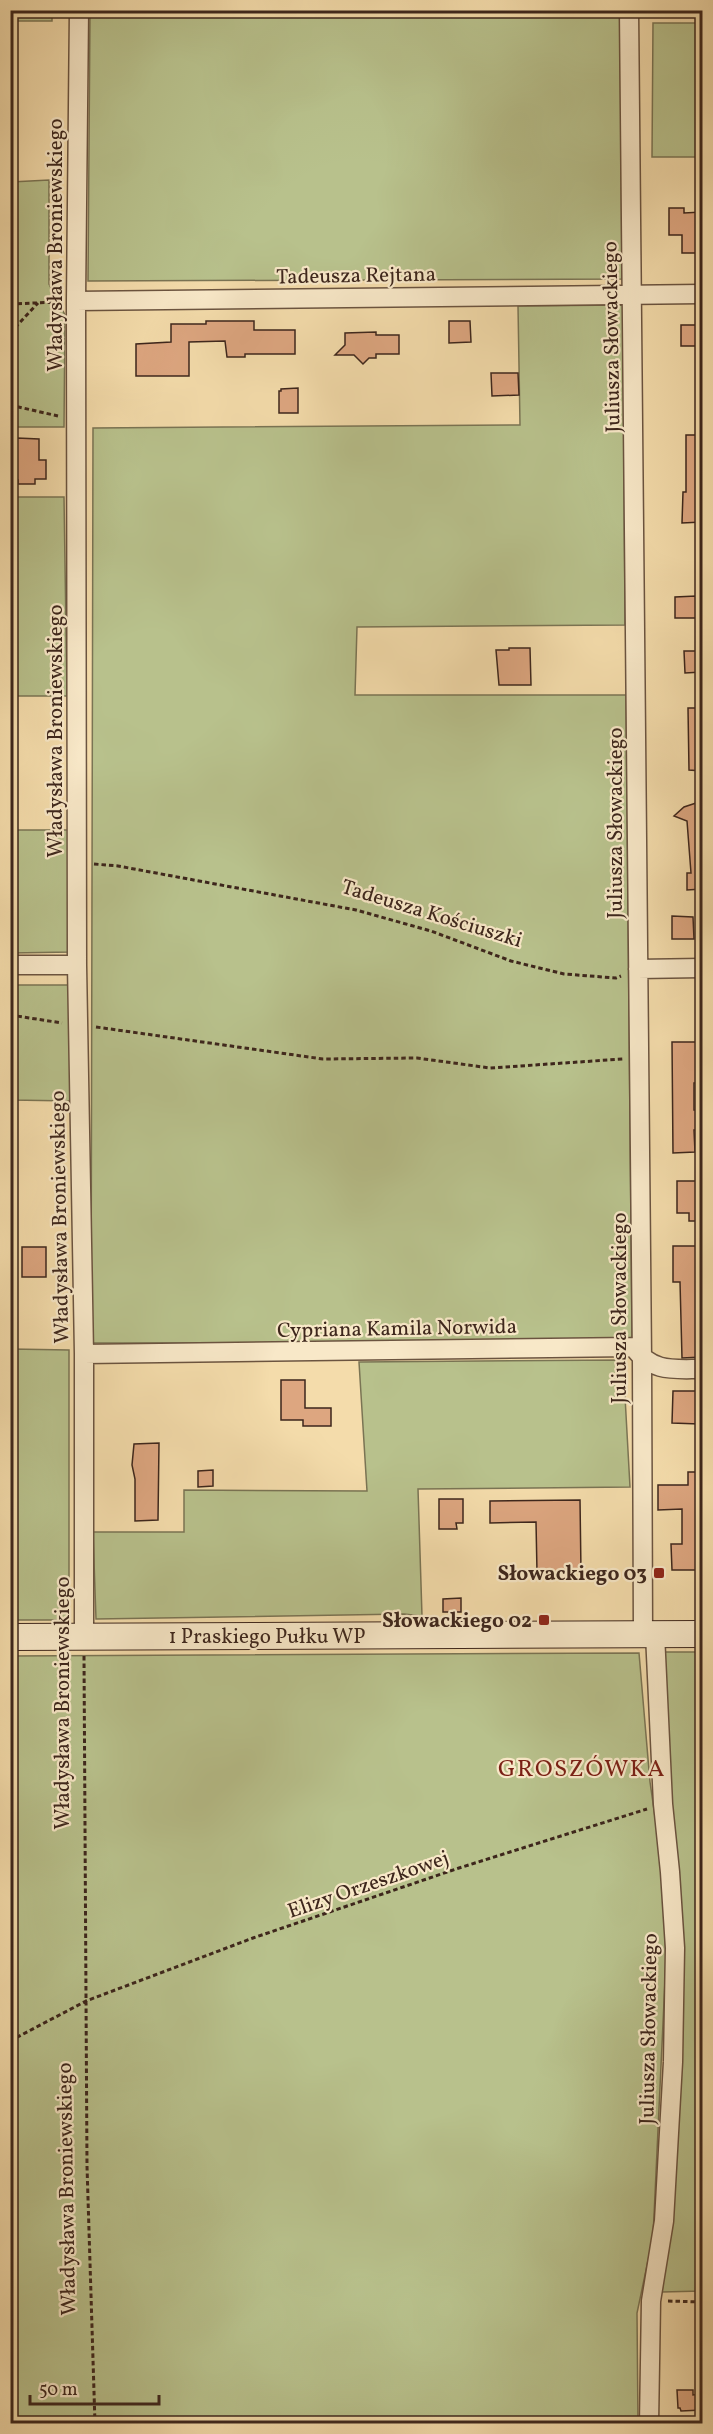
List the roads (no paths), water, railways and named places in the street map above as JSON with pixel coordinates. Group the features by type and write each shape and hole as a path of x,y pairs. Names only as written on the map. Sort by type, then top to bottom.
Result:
{"street":[{"name":"Władysława Broniewskiego","path":"79,10 76,301 77,964 84,1354 84,1637"},
{"name":"Juliusza Słowackiego","path":"629,10 642,1359 649,1634 675,1948 673,2062 664,2221 651,2301 649,2424"},
{"name":"Tadeusza Rejtana","path":"76,301 702,294"},
{"path":"10,965 77,964"},
{"path":"638,969 702,968"},
{"name":"Cypriana Kamila Norwida","path":"84,1354 633,1347 642,1359 663,1369 702,1370"},
{"name":"1 Praskiego Pułku WP","path":"10,1637 702,1634"}],"place":[{"name":"Słowackiego 03","path":"659,1573"},
{"name":"Słowackiego 02","path":"544,1620"}],"district":[{"name":"GROSZÓWKA","path":"582,1768"}]}
